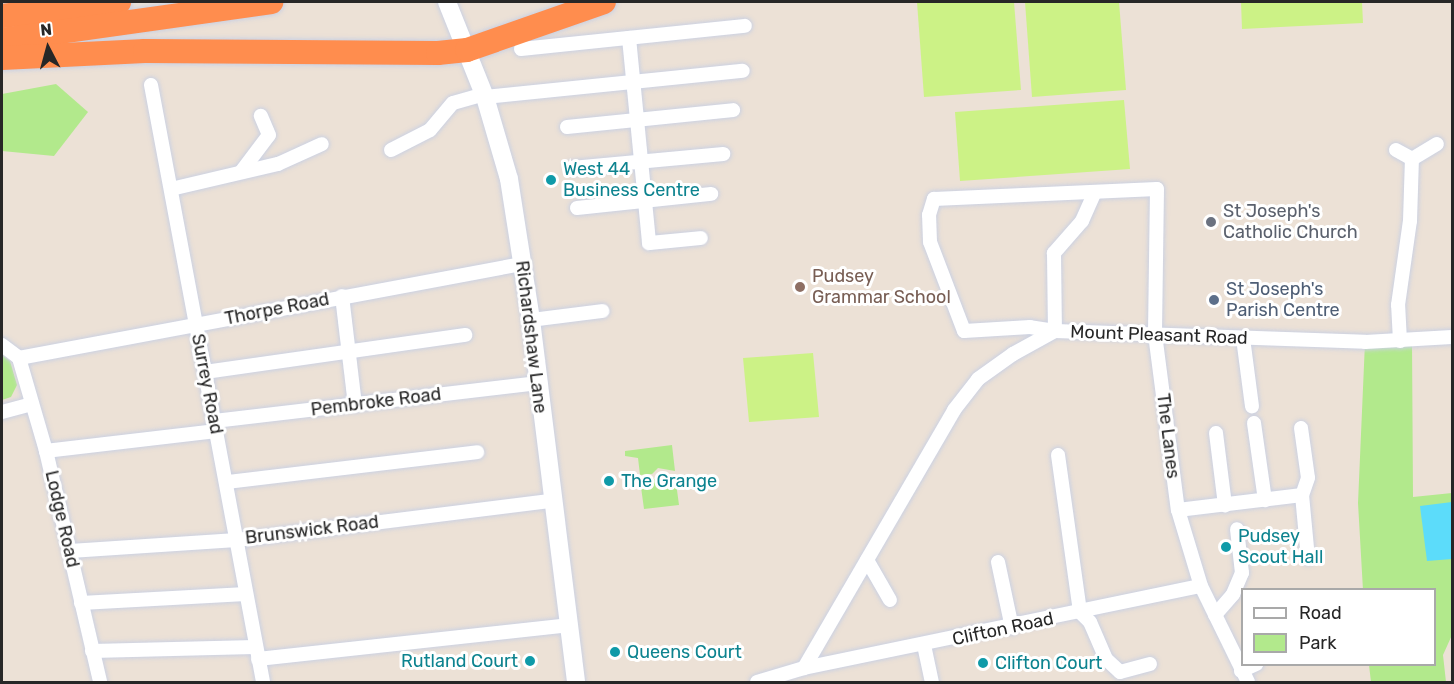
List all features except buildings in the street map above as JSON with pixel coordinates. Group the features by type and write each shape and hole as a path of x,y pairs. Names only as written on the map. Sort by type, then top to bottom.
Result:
{"highway":[{"path":"2,5 118,2"},
{"path":"2,16 118,2"},
{"path":"2,39 271,2"},
{"path":"2,58 145,51 466,50 604,2"}],"main road":[{"name":"Richardshaw Lane","path":"447,2 484,95 509,179 531,320 576,682"}],"street":[{"path":"521,49 746,26"},
{"path":"629,38 649,243 701,238"},
{"path":"391,150 430,130 453,103 484,95 743,71"},
{"name":"Surrey Road","path":"151,85 263,682"},
{"path":"567,127 733,110"},
{"path":"241,172 269,135 261,116"},
{"path":"171,189 278,164 322,144"},
{"path":"1412,159 1437,144"},
{"path":"1396,150 1412,159"},
{"path":"572,168 723,154"},
{"path":"1400,341 1398,305 1410,220 1412,159"},
{"name":"The Lanes","path":"1094,194 1157,189 1155,334 1178,510 1201,586 1245,677"},
{"path":"577,208 711,194"},
{"path":"1094,194 1082,221 1054,253 1055,331 1030,327 964,331 930,242 929,215 934,199 1094,194"},
{"name":"Thorpe Road","path":"19,358 522,264"},
{"path":"342,297 355,405"},
{"path":"531,320 602,311"},
{"name":"Mount Pleasant Road","path":"804,668 954,410 978,379 1013,354 1055,331 1400,341 1452,337"},
{"path":"205,372 465,335"},
{"path":"1243,338 1252,406"},
{"path":"2,345 19,358"},
{"name":"Lodge Road","path":"19,358 46,450 100,682"},
{"name":"Pembroke Road","path":"46,450 355,405 538,383"},
{"path":"2,412 32,404"},
{"path":"1254,423 1264,500"},
{"path":"1301,428 1308,478 1302,495 1308,558"},
{"path":"1216,433 1225,505"},
{"path":"227,482 477,452"},
{"path":"1058,455 1080,612 1090,622 1106,659 1120,672 1150,664"},
{"path":"1178,510 1302,495"},
{"name":"Brunswick Road","path":"70,551 237,540 552,501"},
{"path":"1215,615 1233,594 1242,573 1237,529"},
{"path":"867,560 890,600"},
{"path":"998,562 1012,628"},
{"name":"Clifton Road","path":"804,668 1012,628 1201,586"},
{"path":"81,603 246,594"},
{"path":"92,651 257,653 570,625"},
{"path":"924,645 932,682"},
{"path":"757,682 804,668"}],"green space":[{"path":"917,2 1014,2 1021,90 924,97"},
{"path":"1025,2 1119,2 1126,90 1032,97"},
{"path":"1241,2 1362,2 1363,23 1242,29"},
{"path":"56,84 88,112 54,156 2,151 2,94"},
{"path":"1124,100 1130,169 960,181 955,112"},
{"path":"1412,341 1413,497 1452,493 1452,635 1443,655 1446,682 1371,682 1369,666 1436,666 1436,588 1363,588 1358,503 1365,342"},
{"path":"813,353 819,417 749,422 743,358"},
{"path":"2,355 10,361 17,385 11,397 2,400"},
{"path":"672,445 675,471 658,468 652,474 640,475 638,458 625,456 625,451"},
{"path":"675,475 679,505 644,509 640,480 653,478 660,483"}],"water":[{"path":"1452,502 1452,559 1427,561 1420,506"}],"place":[{"name":"West 44 Business Centre","path":"551,180"},
{"name":"St Joseph's Catholic Church","path":"1211,222"},
{"name":"Pudsey Grammar School","path":"800,287"},
{"name":"St Joseph's Parish Centre","path":"1214,300"},
{"name":"The Grange","path":"609,481"},
{"name":"Pudsey Scout Hall","path":"1226,547"},
{"name":"Queens Court","path":"615,652"},
{"name":"Rutland Court","path":"530,661"},
{"name":"Clifton Court","path":"983,663"}]}
